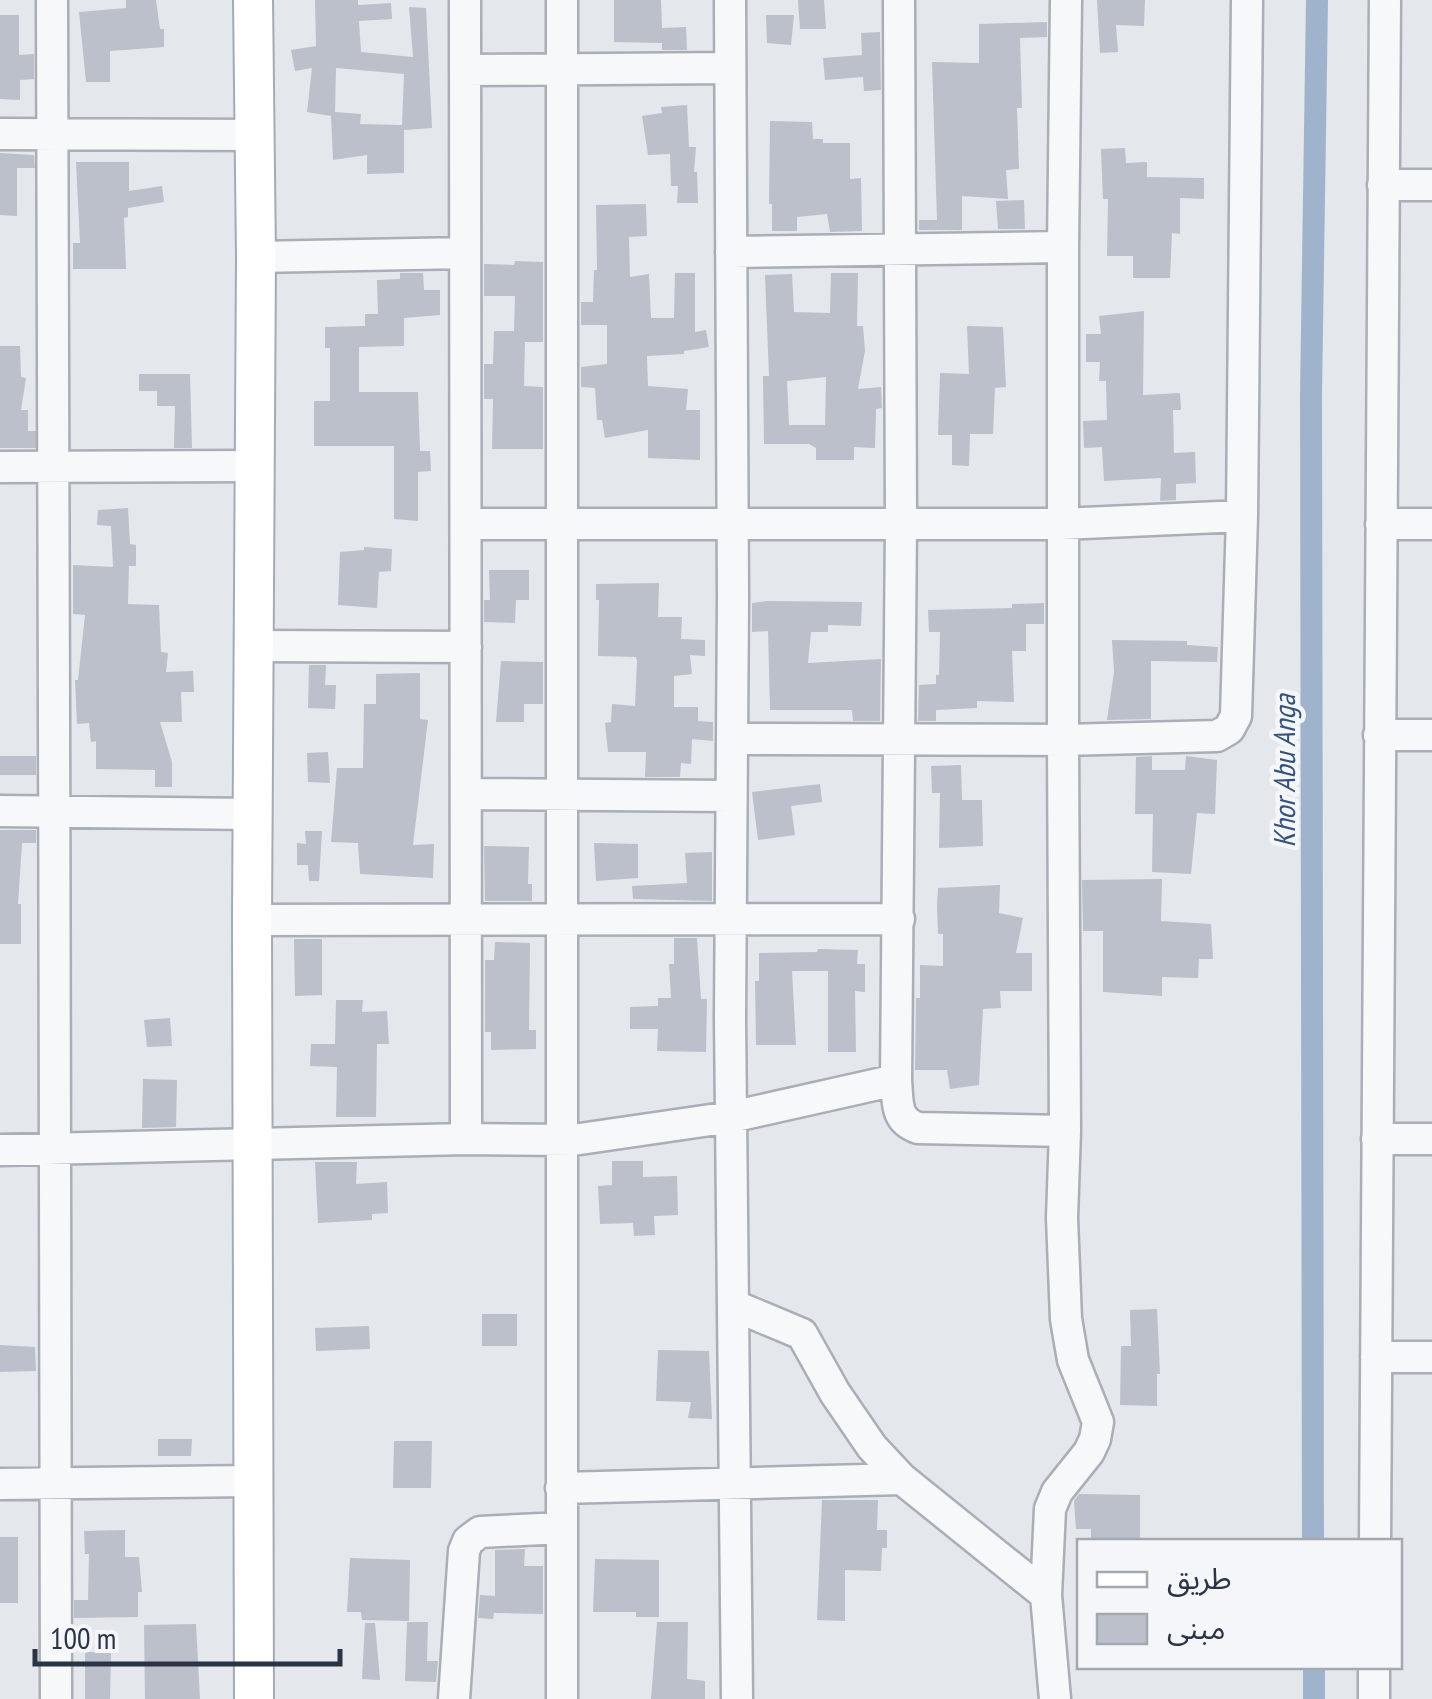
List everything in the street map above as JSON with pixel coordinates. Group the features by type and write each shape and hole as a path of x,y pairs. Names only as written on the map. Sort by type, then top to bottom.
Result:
{"main road":[{"path":"253,0 254,1699"}],"street":[{"path":"52,0 57,467 56,1699"},
{"path":"466,0 466,1139"},
{"path":"562,0 562,1699"},
{"path":"730,0 730,917 737,1699"},
{"path":"899,0 898,1113 905,1124 918,1128 1065,1131"},
{"path":"1055,1699 1046,1595 1050,1510 1057,1492 1088,1452 1098,1422 1074,1360 1066,1319 1062,1218 1065,1131 1060,524 1066,0"},
{"path":"732,739 1063,740 1218,736 1230,729 1236,716 1242,516 1248,0"},
{"path":"1375,1539 1386,0"},
{"path":"465,70 730,68"},
{"path":"0,134 255,135"},
{"path":"1382,185 1432,185"},
{"path":"730,252 1063,247"},
{"path":"256,257 465,253"},
{"path":"0,467 254,466"},
{"path":"467,524 1060,524 1242,516"},
{"path":"1381,524 1432,524"},
{"path":"252,646 466,647"},
{"path":"1379,735 1432,735"},
{"path":"467,794 731,796"},
{"path":"0,811 252,814"},
{"path":"252,920 899,920"},
{"path":"0,1150 562,1140 731,1118 896,1080"},
{"path":"1377,1139 1432,1139"},
{"path":"735,1306 802,1334 860,1432 902,1479 1046,1595"},
{"path":"1376,1357 1432,1357"},
{"path":"561,1488 902,1479"},
{"path":"0,1484 252,1481"},
{"path":"454,1699 464,1551 468,1541 480,1532 562,1528"},
{"path":"1374,1669 1374,1699"}],"building":[{"path":"126,0 156,0 160,29 164,29 164,47 110,51 110,82 86,82 79,12 126,8"},
{"path":"315,0 358,0 358,5 391,3 392,19 359,21 361,52 413,57 409,7 426,8 432,128 404,130 404,173 367,174 367,155 333,160 331,116 307,112 312,68 295,71 291,50 316,46","holes":["336,68 404,74 402,125 360,124 361,114 335,112"]},
{"path":"614,0 661,0 662,28 686,27 687,50 662,50 662,43 614,42"},
{"path":"798,0 824,0 826,29 800,29"},
{"path":"1097,0 1145,0 1144,26 1116,25 1118,52 1100,53"},
{"path":"0,15 19,15 19,55 34,54 34,79 20,80 20,100 0,99"},
{"path":"766,15 794,15 791,45 767,43"},
{"path":"1047,22 1047,37 1020,38 1019,169 1006,170 1008,199 962,196 962,230 919,230 919,220 937,220 932,62 979,63 979,24"},
{"path":"880,32 881,90 864,91 863,77 825,80 823,58 862,55 861,33"},
{"path":"687,105 689,147 696,147 698,203 677,203 678,186 671,186 670,154 648,155 642,116 662,113 661,107"},
{"path":"770,121 812,122 813,139 850,143 850,179 861,178 862,231 830,232 827,214 797,217 797,231 772,231"},
{"path":"1125,148 1126,163 1147,162 1147,177 1204,178 1204,199 1180,198 1180,234 1172,233 1170,278 1133,278 1133,256 1107,256 1108,199 1103,199 1101,149"},
{"path":"0,153 34,155 35,168 17,168 17,216 0,215"},
{"path":"76,162 129,162 129,191 162,186 164,202 128,208 128,217 124,218 126,269 73,269 73,243 80,243"},
{"path":"1024,200 1025,229 998,229 996,201"},
{"path":"646,204 647,236 629,237 630,277 649,274 651,318 674,318 675,273 695,273 695,332 706,330 709,347 684,354 647,356 648,386 688,389 686,410 700,410 700,460 648,458 648,430 605,438 602,420 597,420 595,388 581,387 581,367 607,364 607,325 581,325 581,302 593,302 597,270 596,205"},
{"path":"515,261 543,262 543,342 525,342 524,386 543,387 543,449 492,449 493,399 484,399 484,364 493,364 494,331 514,331 515,296 484,296 484,264 514,265"},
{"path":"400,273 423,273 424,290 440,290 440,315 404,318 404,346 359,347 359,392 418,392 420,451 430,451 431,471 418,472 418,521 394,519 394,446 314,446 314,401 330,401 330,348 325,348 325,327 365,326 365,314 378,314 377,280 400,279"},
{"path":"831,273 858,273 857,326 863,326 865,351 858,389 881,387 882,408 876,409 875,448 854,447 854,460 816,460 816,448 809,444 764,444 763,376 769,376 765,275 792,274 794,312 830,313","holes":["826,377 825,425 789,425 787,381"]},
{"path":"1144,311 1143,395 1180,393 1181,410 1173,410 1174,453 1195,452 1196,483 1176,484 1176,500 1160,501 1161,478 1104,481 1102,447 1084,448 1083,421 1107,420 1106,381 1099,381 1100,362 1086,362 1086,334 1101,334 1099,316"},
{"path":"967,326 1003,327 1006,387 995,388 993,434 970,434 969,466 952,465 952,435 938,435 940,373 969,374"},
{"path":"0,346 20,346 21,377 26,378 21,410 28,410 28,431 36,431 36,448 0,448"},
{"path":"139,374 190,374 192,448 174,448 175,406 157,406 157,391 139,391"},
{"path":"128,508 136,566 129,566 128,604 159,605 161,652 168,653 166,672 193,671 194,692 181,692 182,722 160,722 172,762 172,787 155,787 155,770 96,769 96,741 91,742 89,723 77,724 75,680 85,615 73,614 73,565 113,567 111,526 97,525 98,510"},
{"path":"364,547 392,549 391,571 379,572 377,608 338,605 340,552"},
{"path":"489,570 529,570 529,600 516,600 515,623 484,622 484,600 490,600"},
{"path":"659,583 658,617 682,617 681,639 705,640 705,656 690,655 692,674 674,676 674,707 698,707 698,721 713,722 713,741 692,739 691,764 681,763 680,777 645,777 646,752 608,752 605,723 611,722 612,704 635,706 637,661 636,657 598,656 596,584"},
{"path":"862,602 861,626 828,625 828,632 811,632 808,663 881,659 880,721 853,721 852,710 770,710 768,631 752,632 752,603"},
{"path":"1044,603 1044,624 1026,624 1026,651 1012,651 1014,702 977,701 977,708 936,710 936,721 918,721 919,685 936,684 939,675 940,632 929,632 928,610 1012,608 1012,604"},
{"path":"1112,640 1187,641 1187,645 1218,647 1217,662 1151,661 1151,719 1107,720 1114,672"},
{"path":"501,661 543,662 543,704 524,704 524,722 496,722"},
{"path":"309,665 326,665 325,685 336,685 335,709 308,708"},
{"path":"420,673 420,719 428,720 413,845 434,844 433,878 360,874 358,843 331,842 337,768 363,768 364,704 376,704 376,674"},
{"path":"328,752 330,783 308,782 307,753"},
{"path":"0,756 36,756 36,775 0,775"},
{"path":"1152,756 1152,770 1185,770 1186,756 1217,760 1215,814 1197,813 1191,874 1152,872 1153,814 1135,814 1136,757"},
{"path":"961,765 962,800 982,800 983,846 939,848 940,793 932,793 931,766"},
{"path":"820,784 822,802 791,806 795,835 758,840 752,792"},
{"path":"0,830 36,830 36,843 22,843 18,904 21,944 0,944"},
{"path":"305,831 322,831 319,881 309,881 308,865 297,865 297,843 306,844"},
{"path":"594,843 638,844 638,878 596,881"},
{"path":"484,846 529,847 528,884 532,884 532,901 485,901"},
{"path":"712,852 712,901 633,899 632,886 687,883 685,853"},
{"path":"1162,879 1161,921 1211,924 1213,959 1199,959 1198,978 1162,977 1162,996 1103,992 1103,931 1083,931 1082,880"},
{"path":"1000,885 999,913 1023,918 1016,953 1032,953 1032,991 1000,991 1001,1008 983,1009 979,1085 950,1089 947,1070 915,1070 920,965 943,966 938,888"},
{"path":"674,938 697,938 701,999 707,999 706,1052 657,1051 658,1029 630,1029 630,1007 658,1006 658,998 671,998 669,964 674,964"},
{"path":"294,939 322,939 322,995 295,996"},
{"path":"495,942 530,943 529,1030 536,1030 536,1049 491,1050 491,1032 485,1032 485,960 494,960"},
{"path":"858,950 857,964 865,964 865,992 855,991 856,1052 828,1052 828,971 792,971 796,1045 756,1045 755,981 759,981 759,953"},
{"path":"336,1000 363,1000 362,1012 387,1011 389,1044 377,1044 376,1117 336,1117 337,1067 310,1066 311,1044 335,1044"},
{"path":"170,1018 172,1046 147,1047 144,1020"},
{"path":"143,1079 177,1080 176,1127 142,1128"},
{"path":"612,1161 643,1161 643,1177 677,1176 678,1215 654,1216 655,1235 634,1236 633,1223 600,1224 598,1186 612,1185"},
{"path":"315,1162 357,1162 356,1184 387,1182 388,1213 372,1214 372,1220 318,1223"},
{"path":"1157,1309 1157,1406 1120,1405 1121,1346 1131,1346 1130,1310"},
{"path":"482,1314 517,1314 517,1346 482,1346"},
{"path":"369,1326 370,1349 316,1351 315,1328"},
{"path":"0,1345 35,1347 36,1371 0,1372"},
{"path":"658,1350 709,1351 712,1419 688,1418 691,1402 656,1401"},
{"path":"158,1439 192,1439 191,1456 158,1456"},
{"path":"394,1441 432,1441 431,1488 393,1488"},
{"path":"1079,1494 1140,1495 1140,1539 1091,1539 1091,1529 1076,1529 1074,1501"},
{"path":"822,1500 878,1500 877,1530 887,1530 881,1571 845,1570 845,1621 817,1620"},
{"path":"125,1530 125,1557 139,1557 142,1592 138,1592 138,1617 74,1618 74,1600 88,1600 89,1554 85,1554 84,1531"},
{"path":"0,1537 18,1537 18,1603 0,1603"},
{"path":"525,1549 524,1566 543,1566 543,1614 494,1613 493,1619 478,1618 480,1595 495,1596 495,1550"},
{"path":"350,1558 410,1560 409,1621 362,1620 361,1612 347,1612"},
{"path":"595,1559 659,1560 659,1617 636,1617 636,1612 593,1612"},
{"path":"407,1622 428,1622 427,1661 438,1661 436,1682 405,1681"},
{"path":"657,1622 688,1622 687,1679 705,1681 705,1699 651,1699"},
{"path":"365,1623 375,1623 380,1680 362,1679"},
{"path":"196,1624 200,1699 145,1699 144,1625"},
{"path":"85,1652 111,1652 110,1699 85,1699"}],"waterway":[{"name":"Khor Abu Anga","path":"1313,1539 1311,395 1317,0"},
{"name":"Khor Abu Anga","path":"1314,1669 1314,1699"}]}
